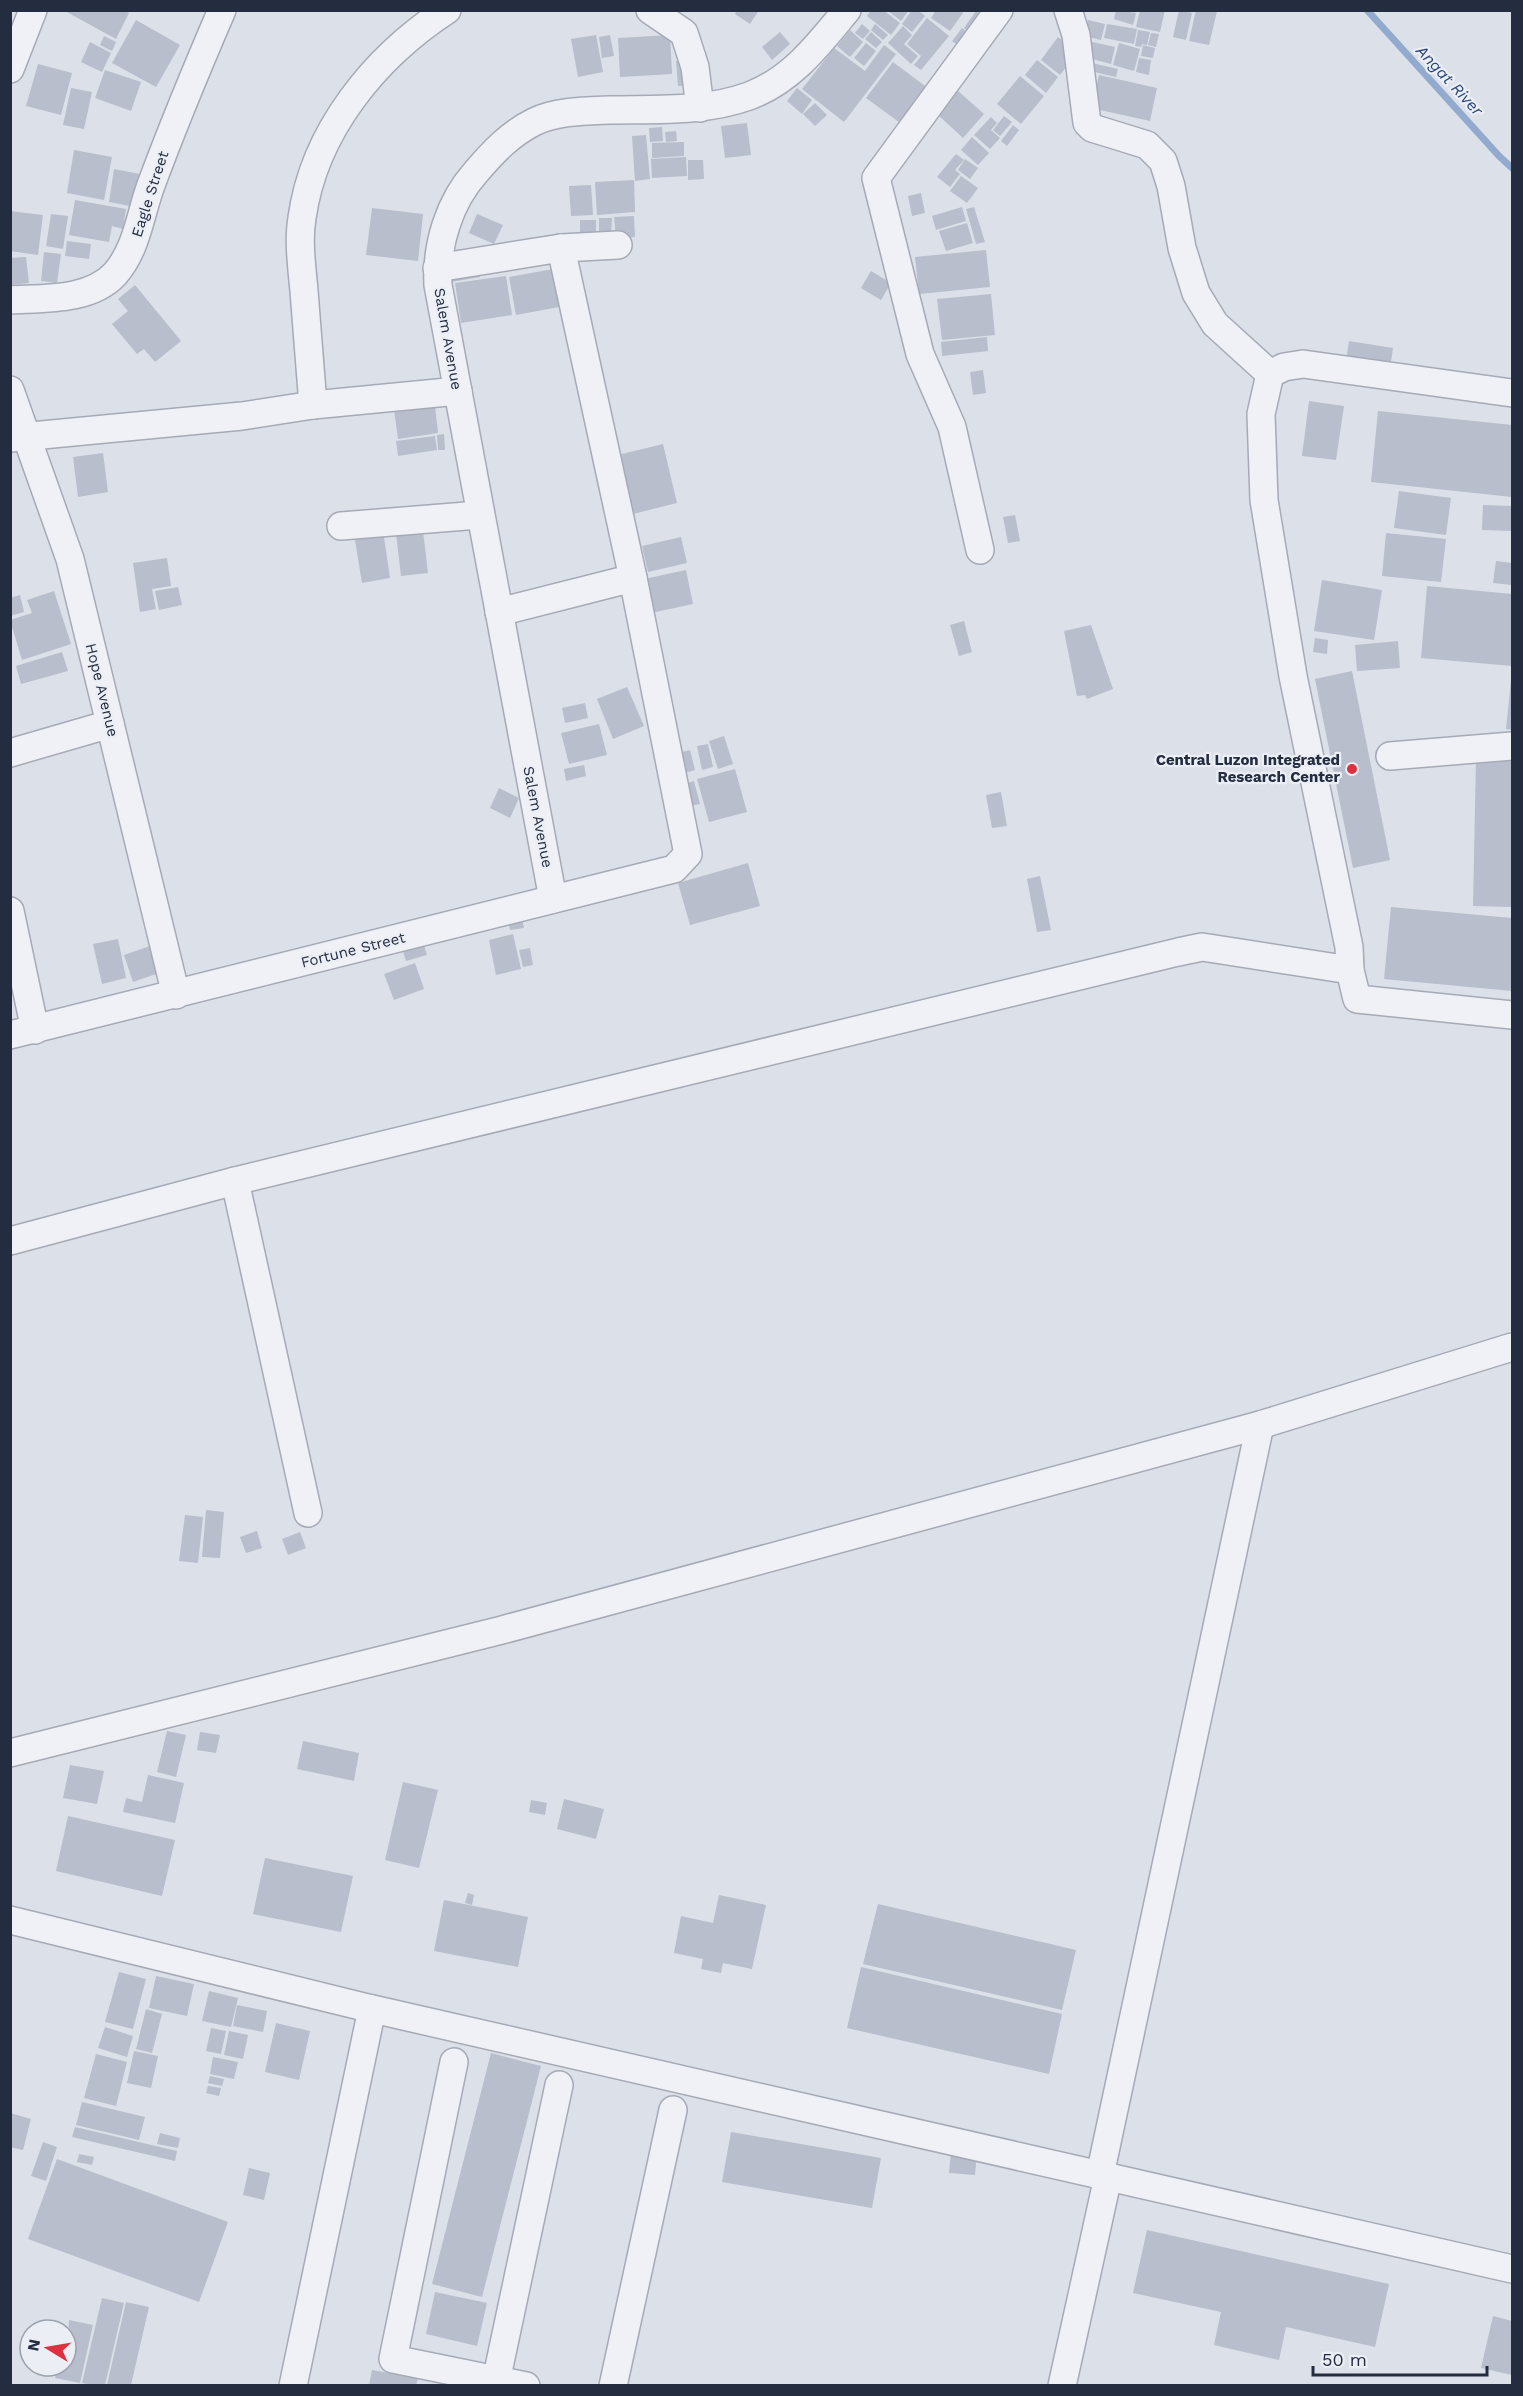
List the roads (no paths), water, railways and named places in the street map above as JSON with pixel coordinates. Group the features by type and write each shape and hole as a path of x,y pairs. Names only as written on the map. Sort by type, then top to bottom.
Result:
{"street":[{"name":"Eagle Street","path":"10,300 62,297 93,290 115,274 134,242 149,188 222,10"},
{"path":"313,405 302,259 302,218 319,152 345,105 425,24 447,10"},
{"path":"650,10 684,33 695,67 700,108"},
{"name":"Salem Avenue","path":"553,899 479,514 438,285 437,268 442,234 465,183 498,146 535,121 578,111 700,108 747,97 786,76 806,59 847,10"},
{"path":"1068,10 1076,35 1087,123 1092,128 1147,145 1163,161 1171,186 1182,248 1196,293 1215,324 1270,374"},
{"path":"10,69 31,11"},
{"path":"980,550 952,427 920,354 876,178 994,12"},
{"path":"437,268 561,248 618,245"},
{"path":"499,612 633,578 561,248"},
{"path":"1270,374 1284,367 1303,364 1512,393"},
{"path":"1270,374 1261,414 1264,500 1293,676 1349,947 1350,970 1357,999 1512,1015"},
{"name":"Hope Avenue","path":"10,390 19,437 70,559 176,995"},
{"path":"19,437 242,416 313,405 458,391"},
{"path":"341,526 479,514"},
{"name":"Fortune Street","path":"23,1033 674,869 688,854 633,578"},
{"path":"10,753 110,724"},
{"path":"1390,756 1512,746"},
{"path":"10,911 23,1033"},
{"path":"10,1241 235,1181 1202,947 1350,970"},
{"path":"235,1181 308,1514"},
{"path":"10,1753 502,1630 1260,1425 1512,1347"},
{"path":"1068,2384 1104,2176 1260,1425"},
{"path":"10,1920 372,2009 1512,2269"},
{"path":"293,2385 372,2009"},
{"path":"454,2062 393,2359 496,2383 526,2385"},
{"path":"496,2383 559,2085"},
{"path":"613,2385 673,2110"}],"waterway":[{"name":"Angat River","path":"1367,10 1512,168"}],"place":[{"name":"Central Luzon Integrated Research Center","path":"1352,769"}]}
